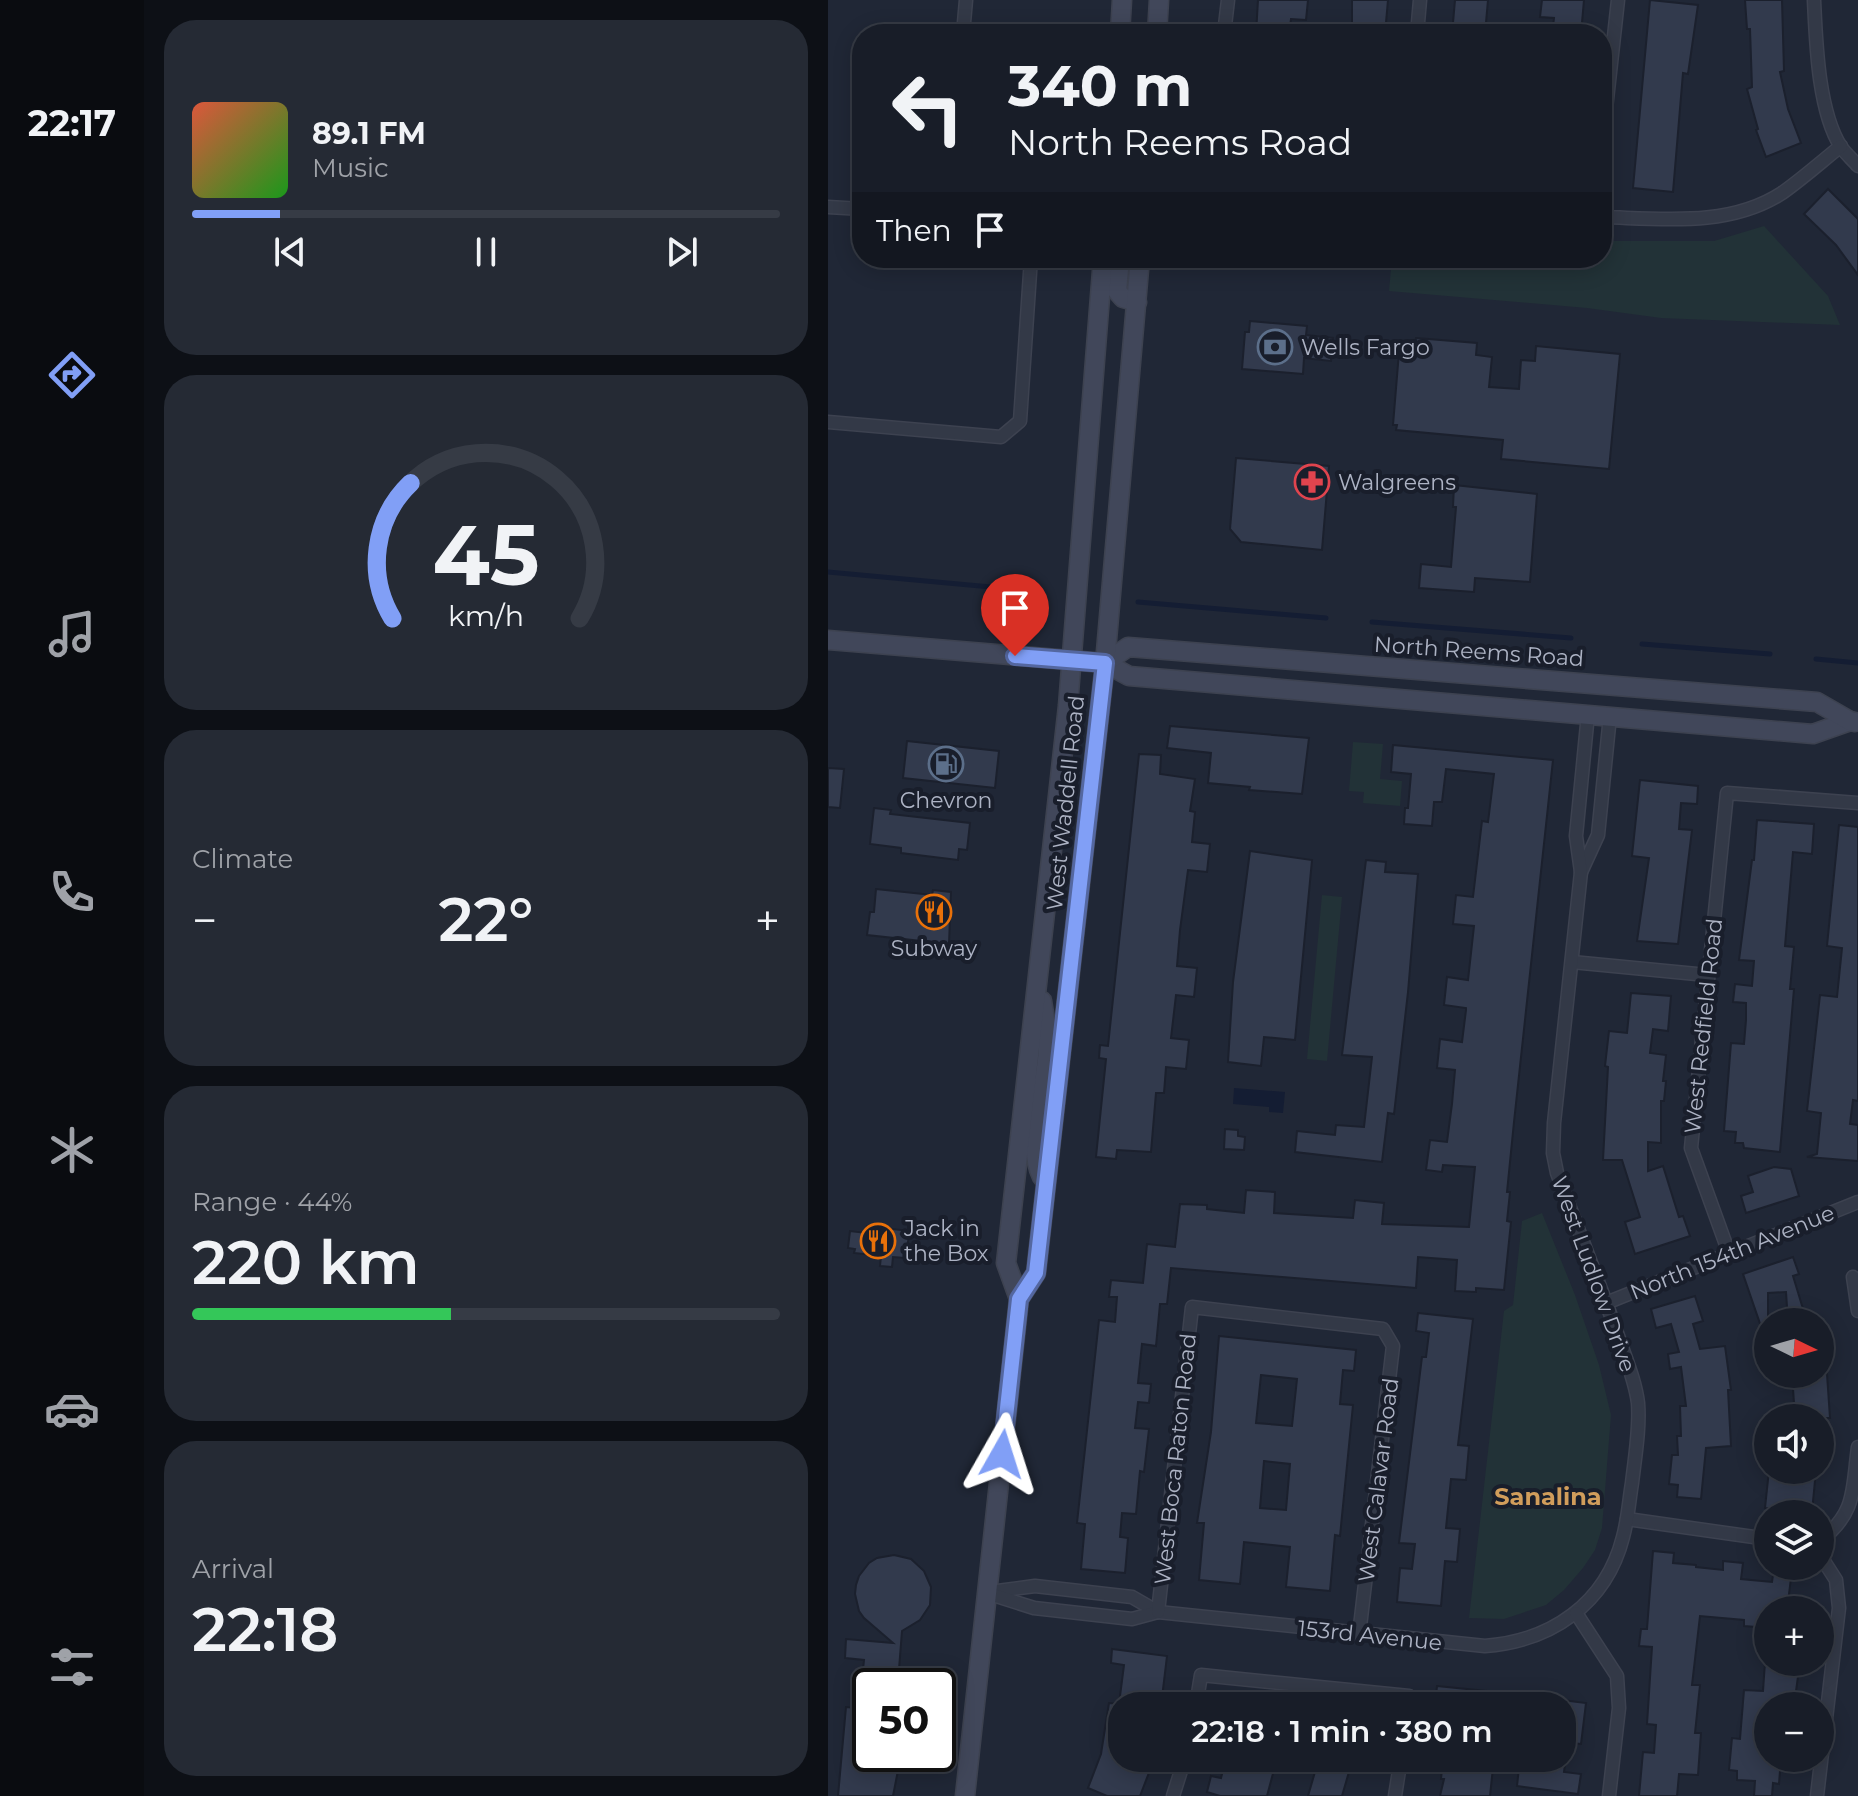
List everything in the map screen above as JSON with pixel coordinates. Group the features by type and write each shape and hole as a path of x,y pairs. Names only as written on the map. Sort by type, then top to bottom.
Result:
{"main road":[{"path":"1121,24 1122,0"},
{"path":"1158,24 1159,0"},
{"name":"West Waddell Road","path":"965,1796 1019,1299 1006,1263 1071,661 1102,268"},
{"path":"1119,268 1117,291 1123,298 1137,302"},
{"name":"West Waddell Road","path":"1019,1299 1036,1273 1105,663 1139,268"},
{"name":"North Reems Road","path":"828,640 1105,663 1129,676 1813,734 1854,722"},
{"name":"North Reems Road","path":"1105,663 1128,647 1817,702 1854,722"},
{"path":"1038,974 1048,1044 1036,1155 1037,1168 1045,1185"}],"street":[{"path":"964,24 966,0"},
{"path":"1225,24 1228,0"},
{"path":"1418,24 1420,0"},
{"path":"1612,54 1618,0"},
{"path":"1814,0 1817,59 1828,115 1841,146 1858,166"},
{"path":"1612,215 1714,218 1755,206 1781,194 1841,146"},
{"path":"828,207 852,208"},
{"path":"828,422 1001,437 1020,421 1030,268"},
{"name":"West Ludlow Drive","path":"1576,1613 1595,1593 1619,1551 1627,1519 1638,1404 1629,1369 1557,1173 1553,1153 1581,872 1576,836 1588,714"},
{"name":"West Ludlow Drive","path":"1581,872 1598,835 1610,716"},
{"name":"West Redfield Road","path":"1729,1253 1691,1148 1727,793 1858,803"},
{"path":"1572,962 1707,975"},
{"name":"North 154th Avenue","path":"1606,1303 1858,1202"},
{"path":"1853,1277 1858,1311"},
{"name":"West Calavar Road","path":"1192,1307 1383,1329 1393,1346 1359,1635"},
{"name":"West Boca Raton Road","path":"1158,1612 1192,1307"},
{"path":"1834,1530 1850,1509 1858,1447"},
{"path":"1627,1519 1754,1537"},
{"path":"1817,1796 1839,1608 1834,1577"},
{"name":"153rd Avenue","path":"987,1593 1035,1586 1132,1597 1158,1612"},
{"name":"153rd Avenue","path":"987,1593 1034,1608 1065,1612 1132,1619 1158,1612 1461,1645 1501,1645 1543,1634 1576,1613"},
{"path":"1576,1613 1617,1676 1619,1708 1609,1796"},
{"path":"1198,1692 1201,1675 1336,1692"},
{"path":"1173,1796 1181,1772"},
{"path":"1395,1796 1399,1772"}],"shaded area":[{"path":"1764,226 1828,296 1840,325 1661,318 1587,308 1389,291 1391,268 1612,268 1612,241 1714,241"},
{"path":"1353,742 1383,744 1380,779 1402,781 1400,806 1363,803 1364,792 1349,791"},
{"path":"1322,895 1342,897 1327,1061 1307,1059"},
{"path":"1542,1213 1599,1365 1611,1415 1602,1528 1595,1550 1583,1568 1546,1605 1504,1619 1469,1618 1504,1311 1513,1305 1522,1221"}],"water":[{"path":"1234,1088 1285,1092 1283,1113 1269,1112 1269,1107 1233,1104"}],"building":[{"path":"1258,0 1308,0 1306,20 1291,19 1290,24 1257,24"},
{"path":"1352,0 1388,0 1386,24 1352,24"},
{"path":"1455,0 1488,0 1486,24 1453,24"},
{"path":"1542,0 1584,0 1582,24 1553,24 1554,18 1540,17"},
{"path":"1650,0 1698,5 1688,74 1683,73 1673,192 1633,188"},
{"path":"1745,0 1782,0 1784,71 1780,72 1788,109 1801,143 1766,157 1747,89 1752,87 1750,29 1747,29"},
{"path":"1828,189 1858,219 1858,275 1836,245 1804,214"},
{"name":"Wells Fargo","path":"1250,321 1307,326 1306,335 1333,338 1331,361 1304,358 1303,374 1242,369 1245,332 1249,332"},
{"path":"1416,338 1477,343 1476,355 1492,357 1489,387 1519,389 1521,360 1535,361 1536,346 1620,354 1609,469 1501,459 1503,440 1396,430 1397,425 1393,425 1399,352 1414,354"},
{"name":"Walgreens","path":"1236,458 1329,466 1322,550 1241,542 1230,529"},
{"path":"1454,485 1537,494 1530,582 1475,578 1474,592 1419,588 1421,564 1451,567 1456,507 1453,507"},
{"path":"1170,726 1309,738 1302,794 1208,783 1211,753 1167,748"},
{"path":"907,741 999,751 995,788 903,778"},
{"path":"1393,745 1553,760 1507,1192 1510,1192 1507,1221 1511,1222 1504,1290 1476,1288 1476,1292 1455,1291 1457,1260 1418,1257 1416,1288 1171,1268 1167,1304 1160,1304 1156,1346 1142,1344 1138,1383 1151,1384 1149,1403 1138,1402 1135,1428 1149,1429 1144,1472 1140,1471 1136,1514 1122,1513 1120,1537 1128,1538 1125,1573 1081,1569 1085,1524 1077,1523 1099,1320 1115,1322 1117,1297 1109,1297 1111,1280 1143,1283 1147,1244 1175,1247 1180,1204 1207,1205 1207,1209 1244,1213 1246,1190 1275,1192 1274,1213 1353,1218 1355,1200 1384,1203 1382,1224 1469,1227 1475,1167 1443,1165 1442,1172 1426,1170 1430,1140 1447,1142 1452,1104 1455,1070 1437,1068 1440,1039 1462,1042 1466,1010 1444,1005 1447,977 1468,980 1474,926 1453,924 1456,895 1473,897 1482,821 1488,822 1494,774 1446,769 1442,802 1434,802 1432,826 1404,824 1411,774 1391,772"},
{"path":"1139,754 1161,755 1160,774 1195,779 1190,811 1195,812 1192,842 1210,844 1207,872 1188,870 1180,930 1177,966 1197,968 1194,997 1176,995 1171,1038 1189,1040 1186,1069 1166,1067 1164,1093 1156,1093 1151,1152 1117,1150 1116,1159 1096,1157 1106,1059 1099,1058 1100,1045 1108,1046"},
{"path":"828,768 844,769 840,808 828,807"},
{"path":"1640,780 1698,786 1697,804 1681,803 1679,829 1692,830 1678,944 1637,941 1649,858 1632,856"},
{"path":"874,808 891,810 890,814 970,823 967,850 959,849 958,860 901,853 901,848 870,844"},
{"path":"1757,820 1814,824 1812,854 1793,852 1785,946 1794,947 1790,989 1794,989 1780,1152 1744,1148 1743,1143 1735,1143 1736,1132 1724,1131 1731,1043 1744,1044 1746,1020 1746,1003 1733,1002 1735,984 1752,986 1754,961 1739,960"},
{"path":"1839,825 1858,827 1858,1101 1853,1100 1850,1124 1858,1125 1858,1161 1807,1157 1817,1154 1821,1113 1807,1111 1820,995 1837,997 1842,948 1827,946"},
{"path":"1250,851 1312,860 1295,1040 1264,1037 1261,1066 1228,1062 1233,982"},
{"path":"1366,860 1386,862 1385,872 1418,874 1394,1114 1388,1113 1382,1162 1295,1152 1297,1131 1335,1135 1336,1125 1364,1127 1372,1057 1342,1055"},
{"path":"876,889 932,895 933,890 951,892 949,944 867,935 870,912 874,912"},
{"path":"1631,993 1671,996 1668,1031 1653,1029 1650,1053 1666,1055 1663,1081 1666,1081 1664,1101 1661,1101 1661,1143 1648,1142 1648,1171 1663,1166 1679,1217 1683,1216 1690,1236 1635,1254 1625,1222 1640,1217 1622,1160 1603,1160 1609,1031 1627,1033"},
{"path":"1225,1129 1238,1130 1238,1136 1245,1137 1244,1150 1224,1149"},
{"path":"1774,1167 1791,1169 1799,1196 1746,1213 1741,1196 1753,1192 1748,1176"},
{"name":"Jack in the Box","path":"867,1226 910,1231 905,1258 893,1257 892,1267 880,1266 881,1256 854,1253 855,1249 848,1248 850,1231 866,1233"},
{"path":"1793,1257 1799,1274 1793,1276 1803,1308 1787,1308 1786,1292 1768,1293 1768,1308 1755,1308 1743,1274"},
{"path":"1695,1296 1703,1321 1693,1324 1700,1349 1725,1346 1731,1390 1728,1390 1731,1446 1706,1448 1701,1499 1677,1497 1678,1485 1669,1484 1672,1455 1678,1455 1677,1436 1681,1436 1680,1406 1686,1406 1681,1367 1670,1369 1668,1354 1679,1352 1671,1324 1656,1328 1651,1309"},
{"path":"1418,1313 1473,1319 1458,1445 1469,1446 1466,1480 1451,1479 1446,1528 1460,1529 1457,1562 1445,1561 1441,1606 1397,1602 1400,1568 1412,1569 1415,1544 1399,1543 1422,1357 1426,1357 1429,1333 1416,1331"},
{"path":"1219,1336 1356,1350 1354,1371 1343,1370 1340,1404 1353,1405 1340,1536 1335,1535 1330,1591 1286,1587 1290,1547 1244,1542 1240,1584 1199,1580 1204,1523 1197,1523 1211,1432","holes":["1261,1375 1297,1379 1292,1426 1256,1423","1264,1461 1290,1464 1286,1510 1260,1508"]},
{"path":"1793,1388 1828,1388 1829,1404 1794,1404"},
{"path":"1768,1484 1815,1484 1813,1500 1766,1500"},
{"path":"1653,1551 1674,1553 1673,1563 1696,1567 1723,1570 1723,1561 1743,1563 1741,1579 1791,1580 1789,1596 1754,1596 1754,1627 1744,1626 1744,1620 1700,1616 1692,1685 1700,1685 1695,1733 1701,1733 1698,1775 1679,1774 1677,1796 1639,1796 1643,1752 1654,1753 1656,1725 1647,1724 1652,1647 1639,1646 1641,1629 1647,1629"},
{"path":"894,1555 911,1559 924,1571 931,1587 930,1605 920,1620 902,1631 899,1668 863,1668 864,1660 845,1658 846,1639 893,1643 864,1618 855,1594 859,1576 877,1558"},
{"path":"1112,1649 1167,1656 1163,1692 1121,1692 1124,1665 1111,1663"},
{"path":"1764,1676 1798,1676 1796,1692 1754,1692 1754,1772 1780,1772 1779,1784 1773,1783 1772,1796 1754,1796 1755,1781 1737,1780 1737,1771 1729,1770 1732,1738 1740,1739 1744,1690 1763,1691"},
{"path":"1437,1686 1486,1691 1486,1692 1436,1692"},
{"path":"1576,1702 1586,1703 1581,1744 1576,1743"},
{"path":"846,1707 852,1708 852,1772 898,1772 893,1796 838,1796"},
{"path":"1108,1709 1108,1772 1149,1772 1140,1796 1107,1796 1088,1788 1101,1754"},
{"path":"1222,1772 1273,1772 1267,1796 1220,1796 1207,1792 1211,1776 1221,1778"},
{"path":"1315,1772 1349,1772 1342,1796 1308,1796"},
{"path":"1442,1772 1493,1772 1490,1796 1440,1796 1444,1779 1441,1779"},
{"path":"1518,1772 1581,1774 1578,1794 1517,1786"}],"waterway":[{"path":"828,572 1033,591"},
{"path":"1138,602 1326,618"},
{"path":"1372,622 1571,638"},
{"path":"1642,644 1770,654"},
{"path":"1816,659 1858,663"}],"place":[{"name":"Wells Fargo","path":"1275,347"},
{"name":"Walgreens","path":"1312,482"},
{"name":"Chevron","path":"946,764"},
{"name":"Subway","path":"934,912"},
{"name":"Jack in the Box","path":"878,1241"}],"district":[{"name":"Sanalina","path":"1548,1497"}],"route":[{"path":"1002,1454 1019,1299 1036,1273 1105,663 1015,656"}]}
